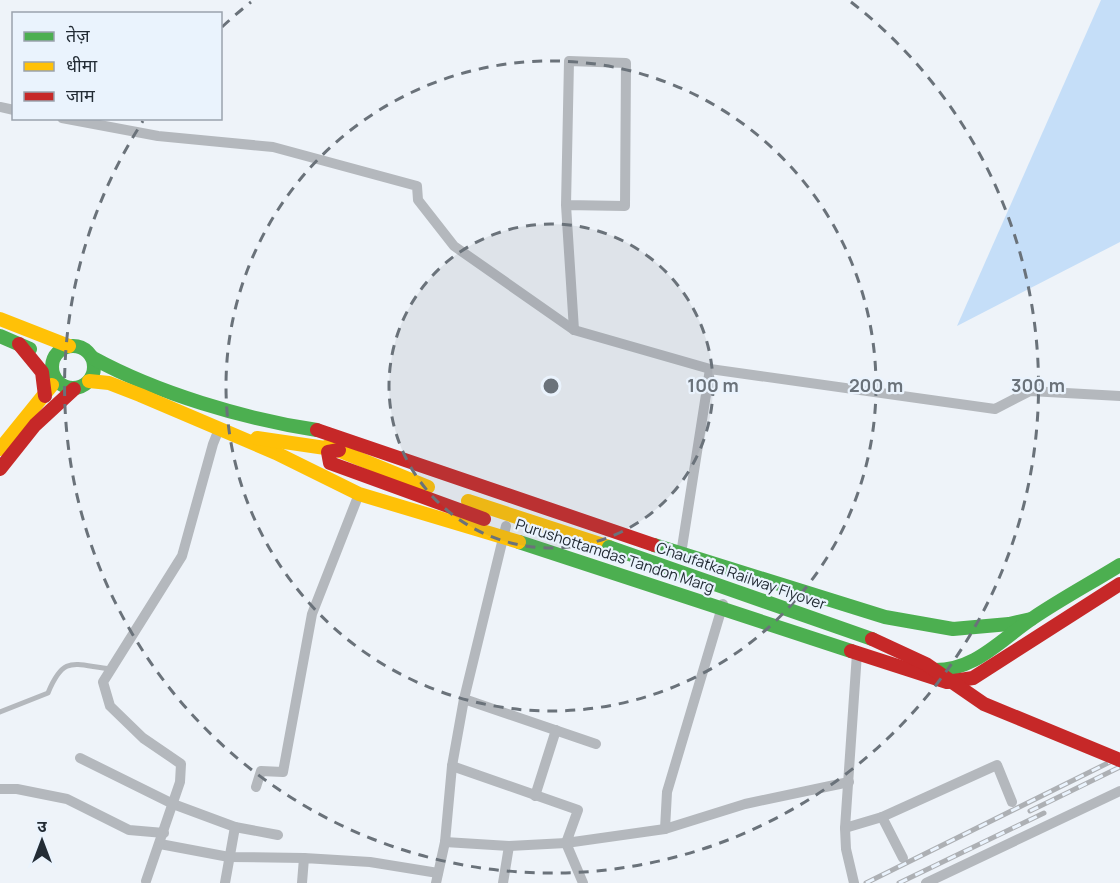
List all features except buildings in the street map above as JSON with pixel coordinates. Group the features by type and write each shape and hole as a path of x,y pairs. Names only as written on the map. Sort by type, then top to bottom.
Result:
{"main road":[{"path":"0,319 69,346 83,348 93,358 113,369 315,444"},
{"path":"0,336 46,359 67,388 74,388"},
{"path":"19,345 40,365 45,375 45,396"},
{"path":"0,469 45,396 54,373 57,353 69,346"},
{"path":"58,403 74,388 89,381 94,372 93,358"},
{"name":"Purushottamdas Tandon Marg","path":"89,381 98,380 117,386 276,453 359,494 504,532"},
{"path":"0,449 32,418 58,403 92,389 117,386"},
{"path":"241,415 348,439 681,554 885,617 922,625 953,628 1009,624 1031,619"},
{"path":"224,431 315,444"},
{"path":"315,444 316,466 333,483"},
{"name":"Chaufatka Railway Flyover","path":"315,444 339,450 435,490 888,645 926,664 984,704 1120,760"},
{"path":"339,450 328,452 330,463 504,532 902,662 947,672 999,645 1031,619 1120,566"},
{"name":"Purushottamdas Tandon Marg","path":"723,605 946,682 973,678 1120,584"}],"street":[{"path":"566,205 626,206 626,63 569,61 566,205 574,330"},
{"path":"73,120 158,136 273,147 417,186 418,200 454,246 574,330 710,369 994,409 1030,391 1120,396"},
{"path":"681,554 710,369"},
{"path":"146,881 173,804 181,764 143,738 110,706 103,682 182,556 213,444 224,431"},
{"path":"256,787 261,771 283,772 312,614 359,494"},
{"path":"160,844 229,857 370,861 437,878 445,842 452,766 464,699 504,532"},
{"path":"665,829 667,792 723,605"},
{"path":"854,883 846,849 845,828 857,653"},
{"path":"464,699 596,744"},
{"path":"535,796 556,730"},
{"path":"80,758 173,804 235,827 278,835"},
{"path":"845,828 882,817 997,765 1012,802"},
{"path":"452,766 578,810 566,843 583,883"},
{"path":"445,842 509,846 566,843 665,829 745,804 849,782"},
{"path":"0,789 17,789 67,799 129,830 164,833"},
{"path":"926,883 1120,791"},
{"path":"882,817 903,858"},
{"path":"225,883 235,827"},
{"path":"503,883 509,846"},
{"path":"302,883 304,858"}],"lane":[{"path":"0,712 48,693 57,671 67,665 111,669"}],"shaded area":[{"path":"1101,0 1120,0 1120,242 957,326"}],"railway":[{"path":"866,883 1120,757"},
{"path":"1030,811 1120,767"},
{"path":"899,883 1044,813"}],"traffic: fast":[{"path":"0,336 30,349"},
{"path":"73,346 81,347 88,352 93,359 94,367 93,375 88,382 81,387 73,388 65,387 58,382 53,375 52,367 53,359 58,352 65,347 73,346"},
{"path":"93,358 118,371 202,403 260,419 317,430"},
{"path":"519,542 851,651"},
{"path":"654,545 885,617 953,629 1009,624 1031,619"},
{"path":"609,547 872,639"},
{"path":"933,670 948,669 974,660 1044,611 1120,565"}],"traffic: slow":[{"path":"0,319 69,346"},
{"path":"89,381 109,383 140,395 276,453 359,494 519,542"},
{"path":"0,449 52,385"},
{"path":"257,438 339,450"},
{"path":"328,446 428,487"},
{"path":"468,501 609,547"}],"traffic: jam":[{"path":"19,344 42,372 45,396"},
{"path":"0,469 35,425 74,389"},
{"path":"317,430 654,545"},
{"path":"339,450 328,452 330,463 484,519"},
{"path":"851,651 947,682 973,678 1120,584"},
{"path":"872,639 926,664 984,704 1120,760"}]}
